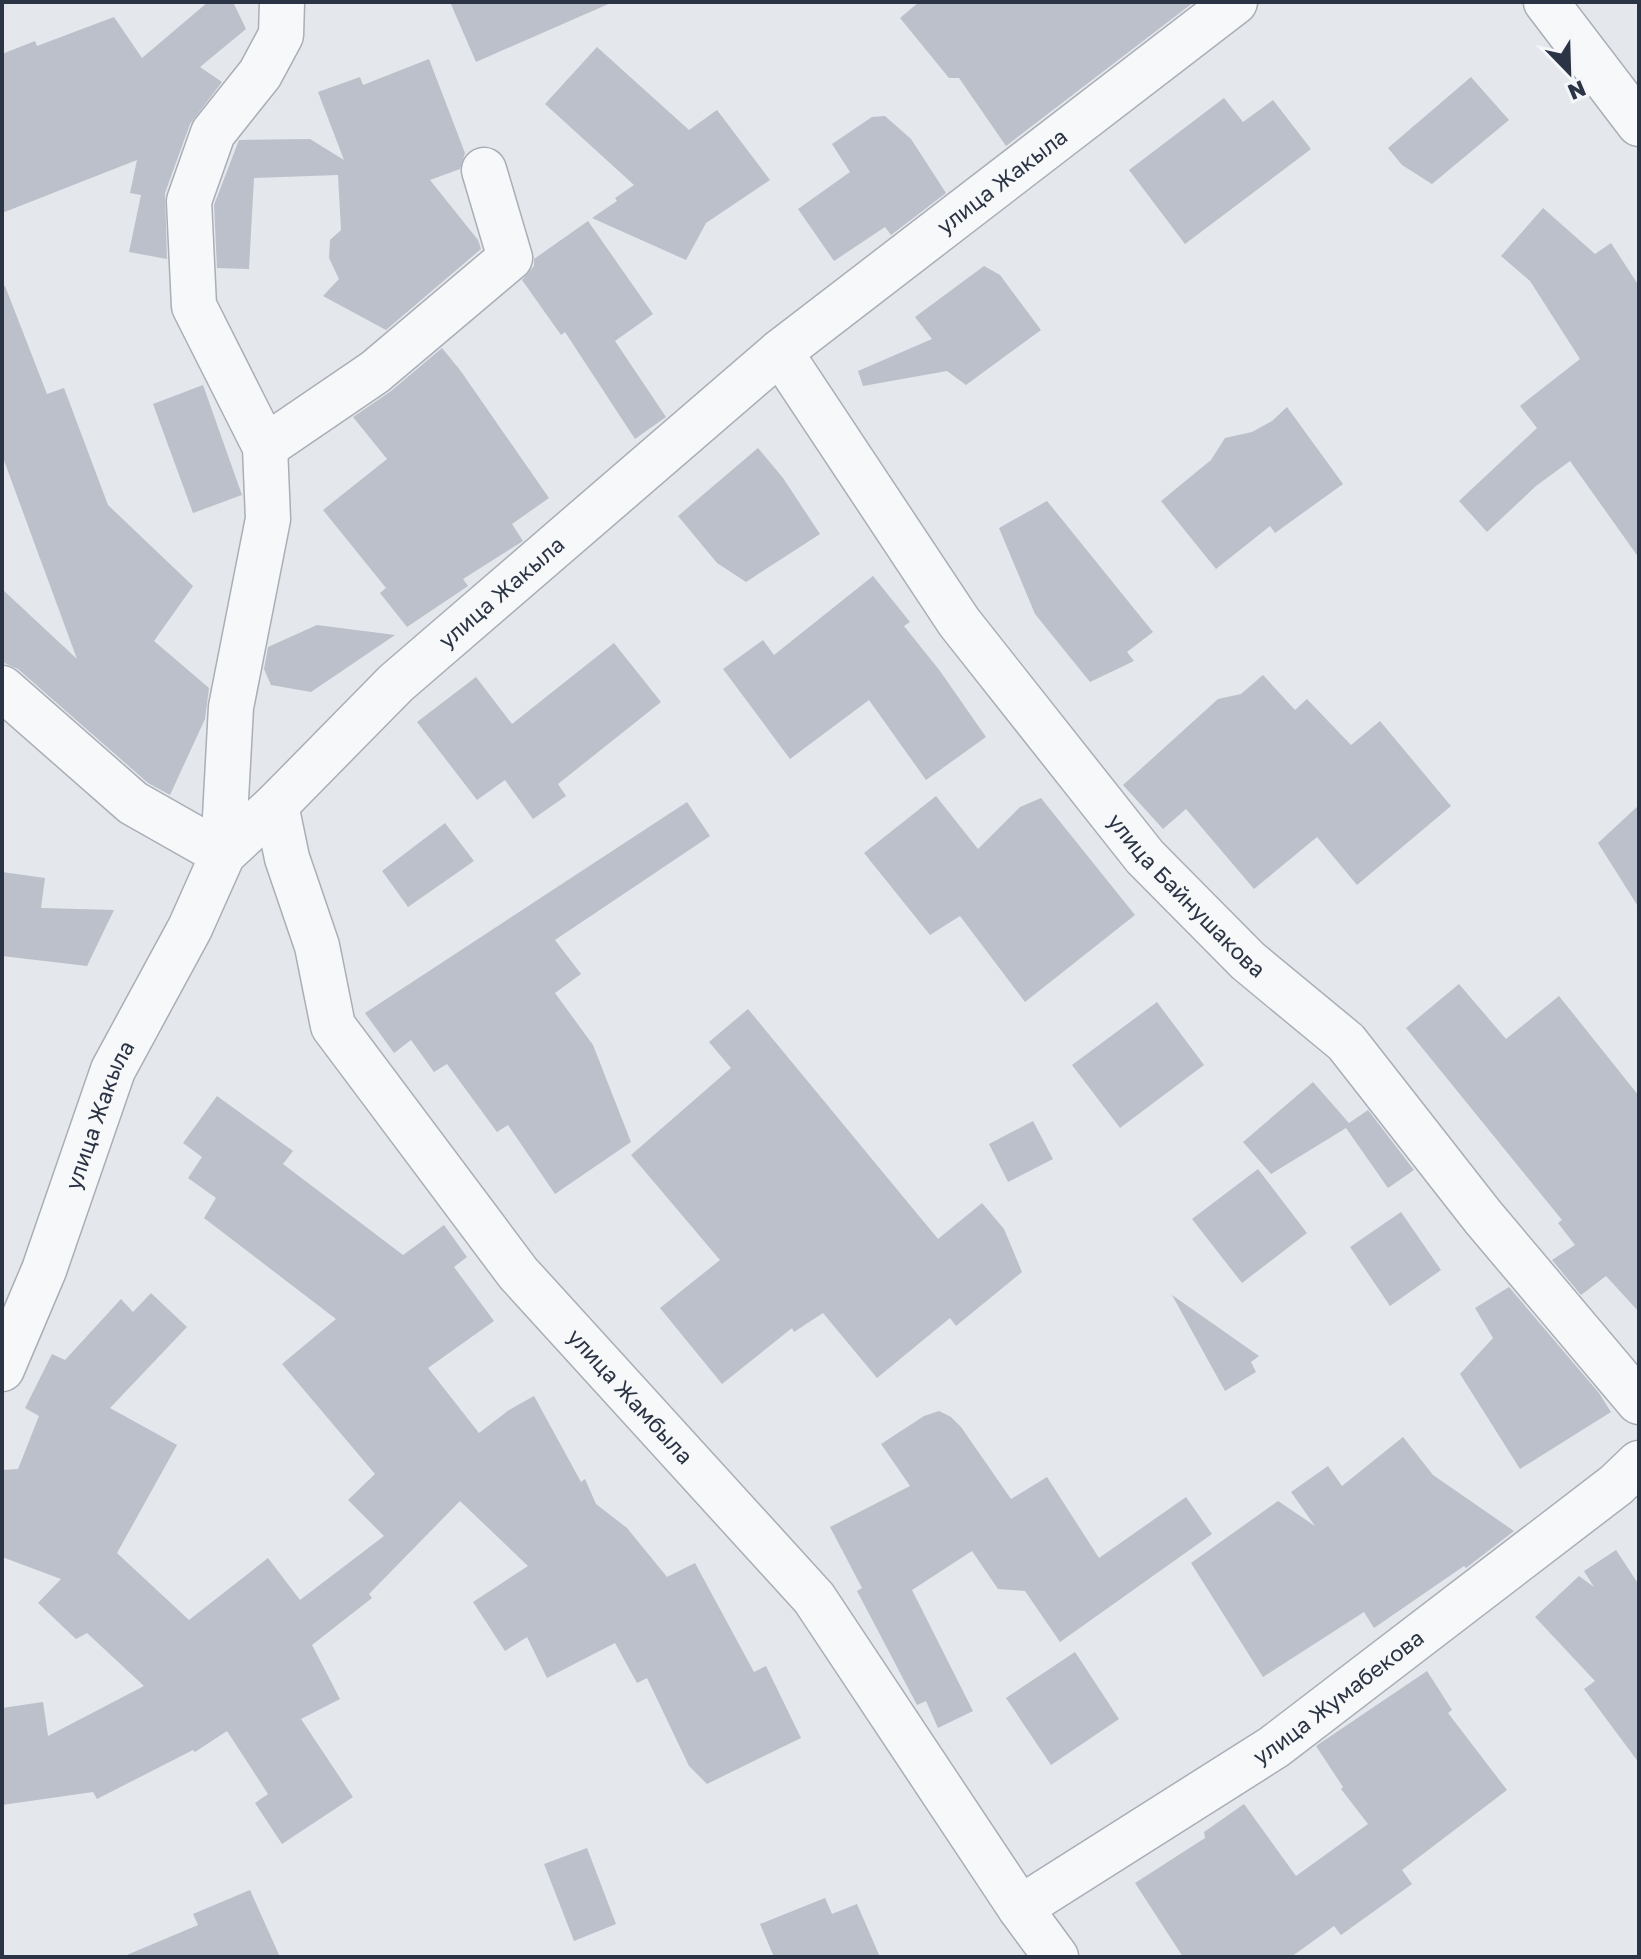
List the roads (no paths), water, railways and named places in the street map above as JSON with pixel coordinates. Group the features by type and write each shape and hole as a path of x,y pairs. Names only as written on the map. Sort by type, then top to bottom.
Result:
{"street":[{"path":"2,688 133,803 223,854 231,707 268,519 265,447 194,306 189,201 213,133 260,74 281,35 282,2"},
{"name":"улица Жакыла","path":"2,1369 44,1270 113,1070 190,928 223,854 276,805 396,683 780,352 1235,2"},
{"path":"1546,2 1639,124"},
{"path":"265,447 375,372 510,258 484,170"},
{"name":"улица Байнушакова","path":"780,352 959,622 1145,857 1248,961 1346,1042 1483,1217 1639,1402"},
{"name":"улица Жамбыла","path":"276,805 287,858 317,946 333,1026 518,1273 814,1598 1020,1908 1056,1957"},
{"name":"улица Жумабекова","path":"1020,1908 1274,1747 1616,1485 1639,1463"}]}
